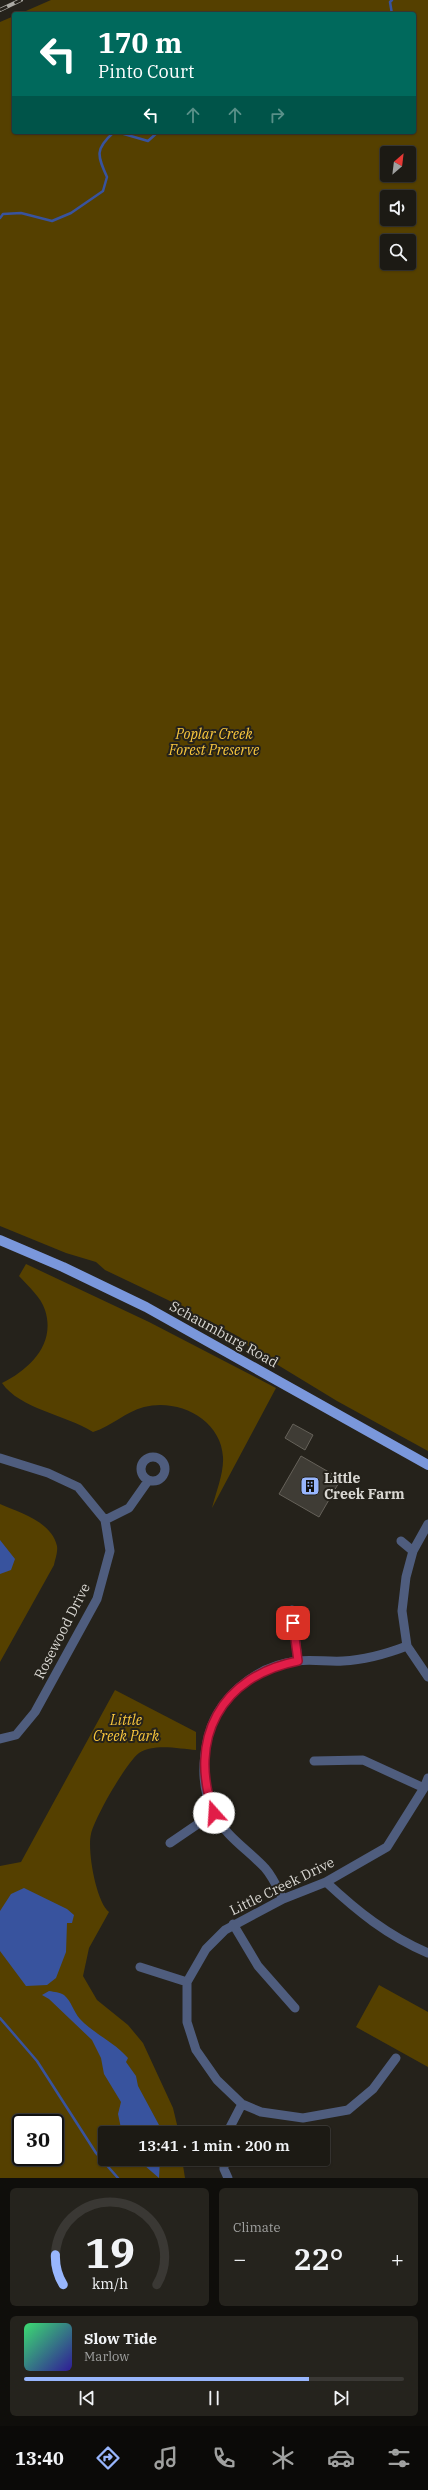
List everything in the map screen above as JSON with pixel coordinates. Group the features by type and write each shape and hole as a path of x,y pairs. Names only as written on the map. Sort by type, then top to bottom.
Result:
{"main road":[{"name":"Schaumburg Road","path":"0,1240 63,1267 146,1307 428,1465"}],"street":[{"path":"0,1458 48,1473 78,1487 105,1520 129,1508 148,1481"},
{"name":"Rosewood Drive","path":"0,1739 16,1736 35,1712 97,1599 110,1551 105,1520"},
{"path":"428,1524 413,1551 406,1577 402,1611 407,1646 428,1677"},
{"path":"401,1541 413,1551"},
{"path":"292,1610 298,1661"},
{"path":"283,1899 265,1868 229,1836 214,1813 203,1773 208,1738 218,1713 232,1694 257,1674 268,1668 298,1661 355,1660 386,1654 407,1646"},
{"path":"314,1761 363,1760 424,1788"},
{"name":"Little Creek Drive","path":"396,2058 373,2089 348,2110 303,2118 261,2112 242,2104 217,2080 196,2050 187,2022 187,1982 206,1949 233,1924 283,1899 326,1882 387,1847 424,1788 428,1778"},
{"path":"170,1843 214,1813"},
{"path":"326,1882 362,1916 409,1945 428,1953"},
{"path":"233,1924 258,1966 295,2008"},
{"path":"140,1967 187,1982"},
{"path":"231,2126 242,2104"},
{"path":"224,2166 228,2178"}],"green space":[{"name":"Poplar Creek Forest Preserve","path":"51,0 428,0 428,1451 337,1401 250,1348 241,1338 208,1320 199,1320 183,1306 105,1270 96,1262 66,1253 0,1226 0,22 12,17 12,134 416,134 416,12 24,12"},
{"path":"26,1264 149,1322 276,1388 212,1508 221,1476 223,1457 215,1432 196,1414 170,1406 157,1405 144,1407 137,1409 93,1432 31,1405 10,1392 2,1383 31,1363 44,1344 47,1334 47,1322 43,1305 34,1292 19,1276"},
{"path":"0,1504 42,1524 54,1537 57,1546 57,1553 54,1565 0,1662"},
{"name":"Little Creek Park","path":"115,1690 196,1732 196,1750 159,1747 139,1753 119,1779 98,1816 91,1834 90,1852 100,1898 109,1912 89,1948 83,1976 97,2000 128,2025 143,2043 173,2108 177,2126 98,2126 98,2166 183,2166 185,2178 0,2178 0,1866 21,1862"},
{"path":"379,1985 428,2012 428,2067 356,2027"}],"water":[{"path":"0,1540 15,1559 11,1570 0,1574"},
{"path":"24,1888 67,1909 74,1915 72,1923 67,1923 66,1952 56,1978 47,1985 26,1986 0,1951 0,1911 11,1894"},
{"path":"49,1991 64,1995 85,2024 128,2058 126,2062 136,2076 138,2086 159,2126 121,2126 118,2114 121,2102 104,2074 101,2058 92,2040 49,1999 42,1995"},
{"path":"145,2166 160,2166 159,2178"}],"building":[{"name":"Little Creek Farm","path":"293,1424 313,1435 305,1450 285,1438"},
{"name":"Little Creek Farm","path":"301,1456 341,1479 319,1517 279,1494"}],"waterway":[{"path":"392,0 390,2 392,12"},
{"path":"0,218 3,214 21,213 52,221 71,213 103,191 107,177 101,163 100,153 103,143 112,134"},
{"path":"124,134 148,141 156,134"},
{"path":"0,2018 37,2061 96,2153 118,2178"}],"railway":[{"path":"0,10 21,0"}],"place":[{"name":"Little Creek Farm","path":"310,1486"}],"route":[{"path":"214,1813 208,1799 203,1773 205,1751 211,1727 225,1703 241,1686 268,1668 298,1661 293,1623"}]}
